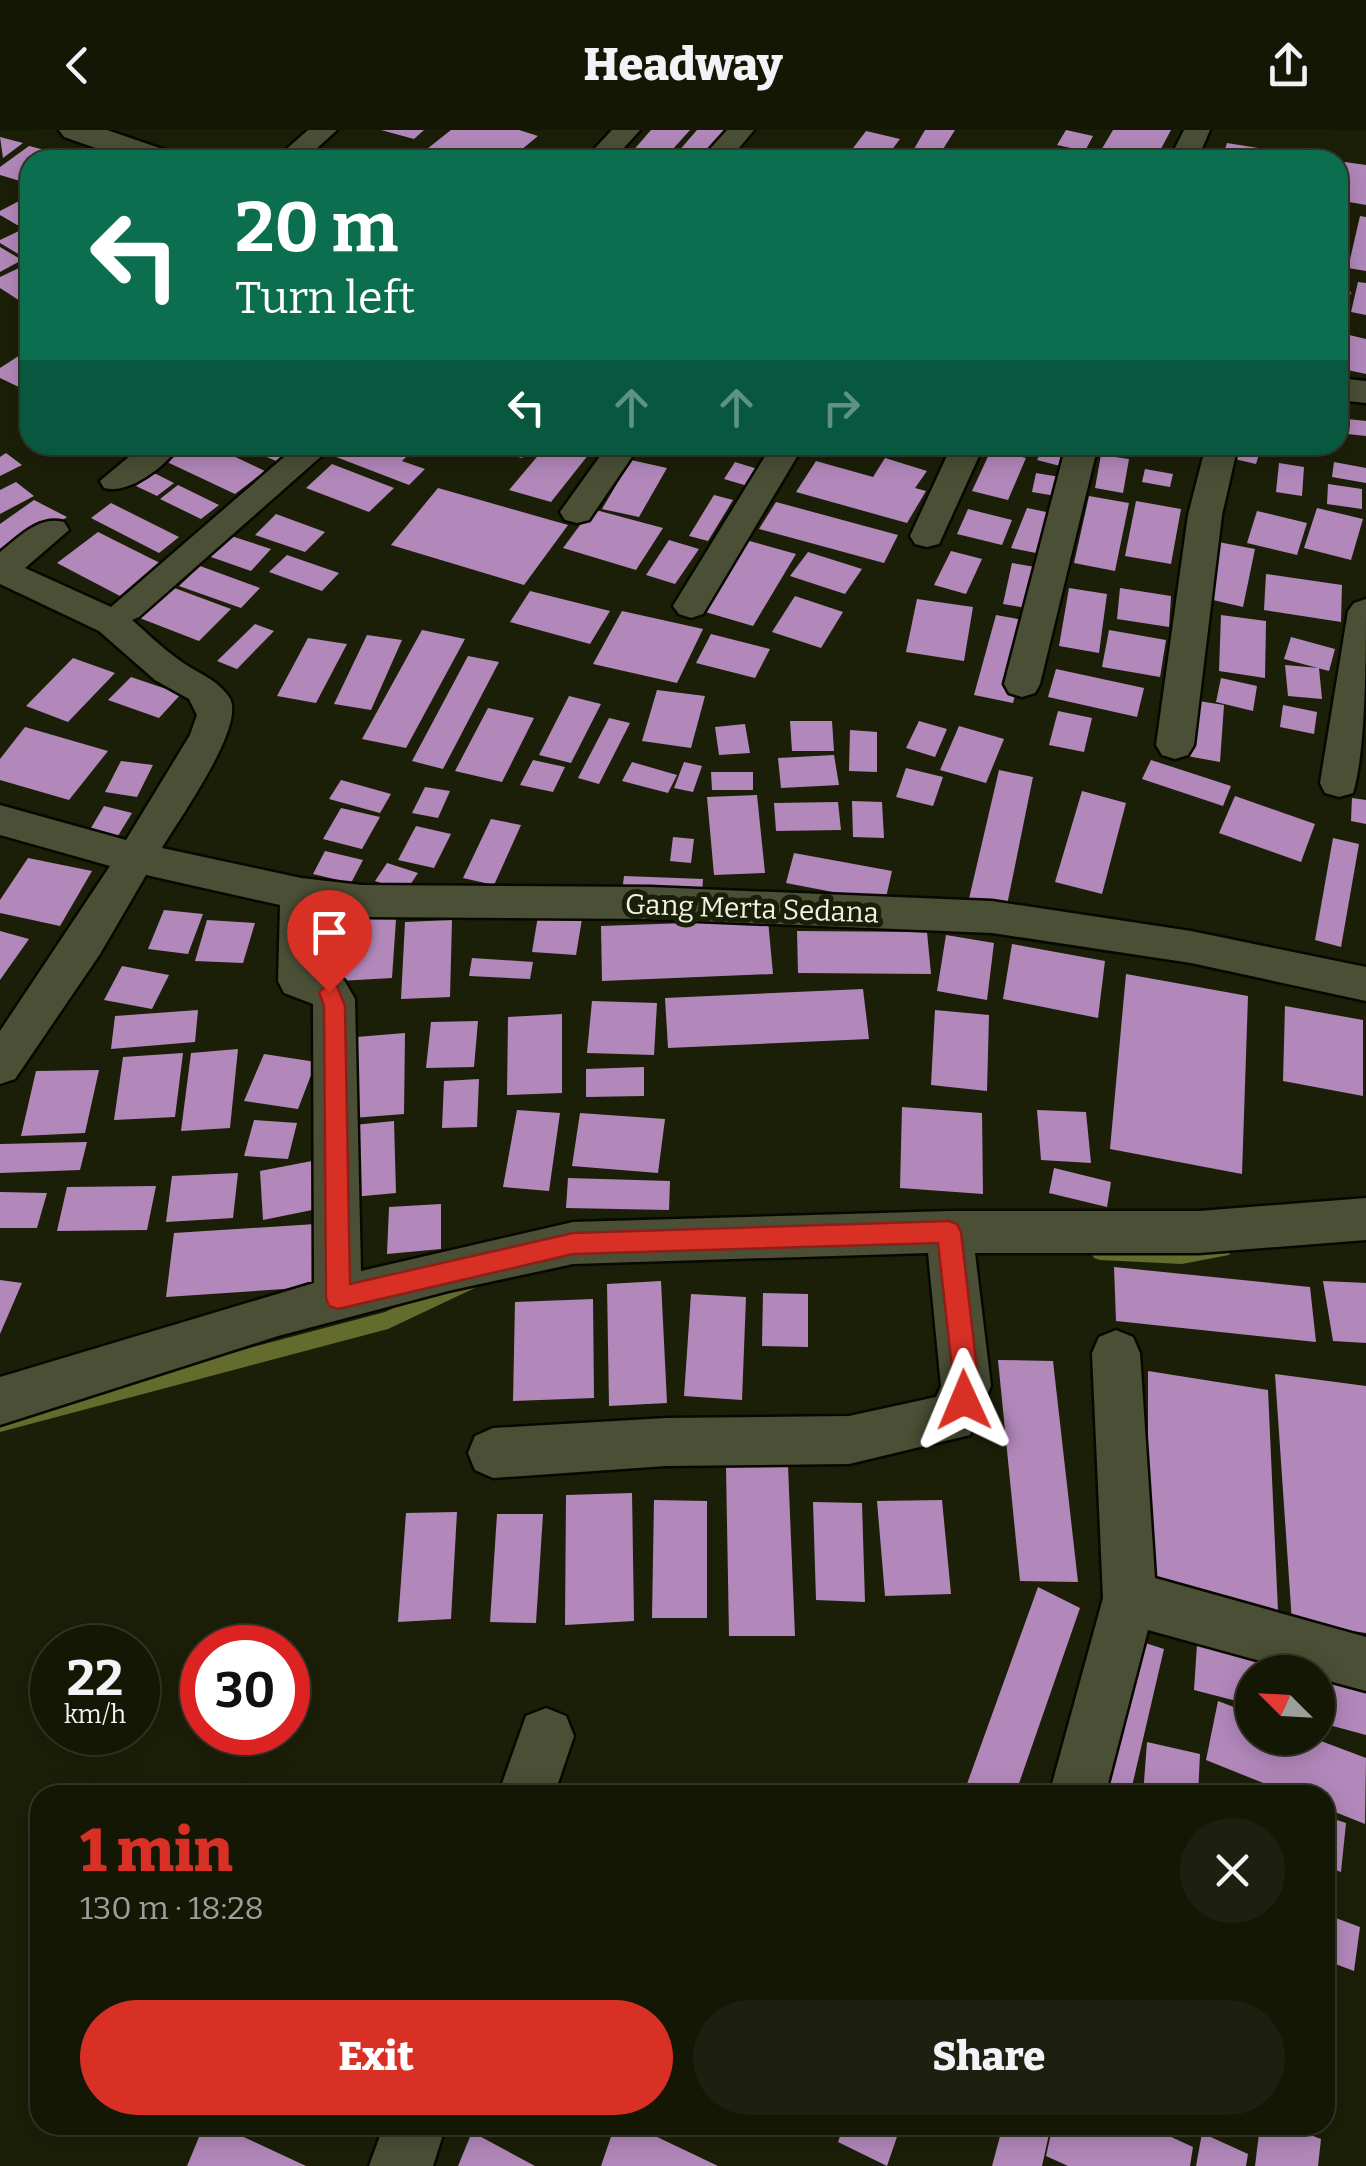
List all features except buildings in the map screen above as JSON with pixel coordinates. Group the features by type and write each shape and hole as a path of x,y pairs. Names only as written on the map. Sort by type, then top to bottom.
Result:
{"street":[{"path":"75,130 133,150"},
{"path":"300,150 324,130"},
{"path":"608,150 627,130"},
{"path":"723,150 741,130"},
{"path":"116,480 150,455"},
{"path":"127,609 306,455"},
{"path":"577,512 617,455"},
{"path":"691,606 782,455"},
{"path":"927,536 963,455"},
{"path":"1022,684 1079,455"},
{"path":"1175,745 1194,630 1205,515 1220,455"},
{"path":"0,611 10,575 52,530"},
{"path":"0,1066 69,967 137,858 208,737 216,715 216,706 202,690 168,671 112,622 10,575"},
{"path":"1339,784 1366,612"},
{"name":"Gang Merta Sedana","path":"0,820 137,858 301,894 362,902 650,903 992,917 1192,948 1366,984"},
{"path":"301,894 299,980 329,992 334,999 338,1298"},
{"path":"0,1401 338,1298 573,1244 949,1232 1200,1232 1366,1219"},
{"path":"493,1452 666,1442 849,1440 952,1418 966,1386 949,1232"},
{"path":"1080,1785 1130,1598 1116,1353"},
{"path":"1130,1598 1366,1664"},
{"path":"529,1785 546,1736"},
{"path":"402,2166 412,2135"}],"waterway":[{"path":"1100,1252 1182,1256 1223,1249"},
{"path":"0,1423 388,1320 472,1280"}],"route":[{"path":"329,992 334,999 338,1298 573,1244 949,1232 966,1386 964,1400"}]}
